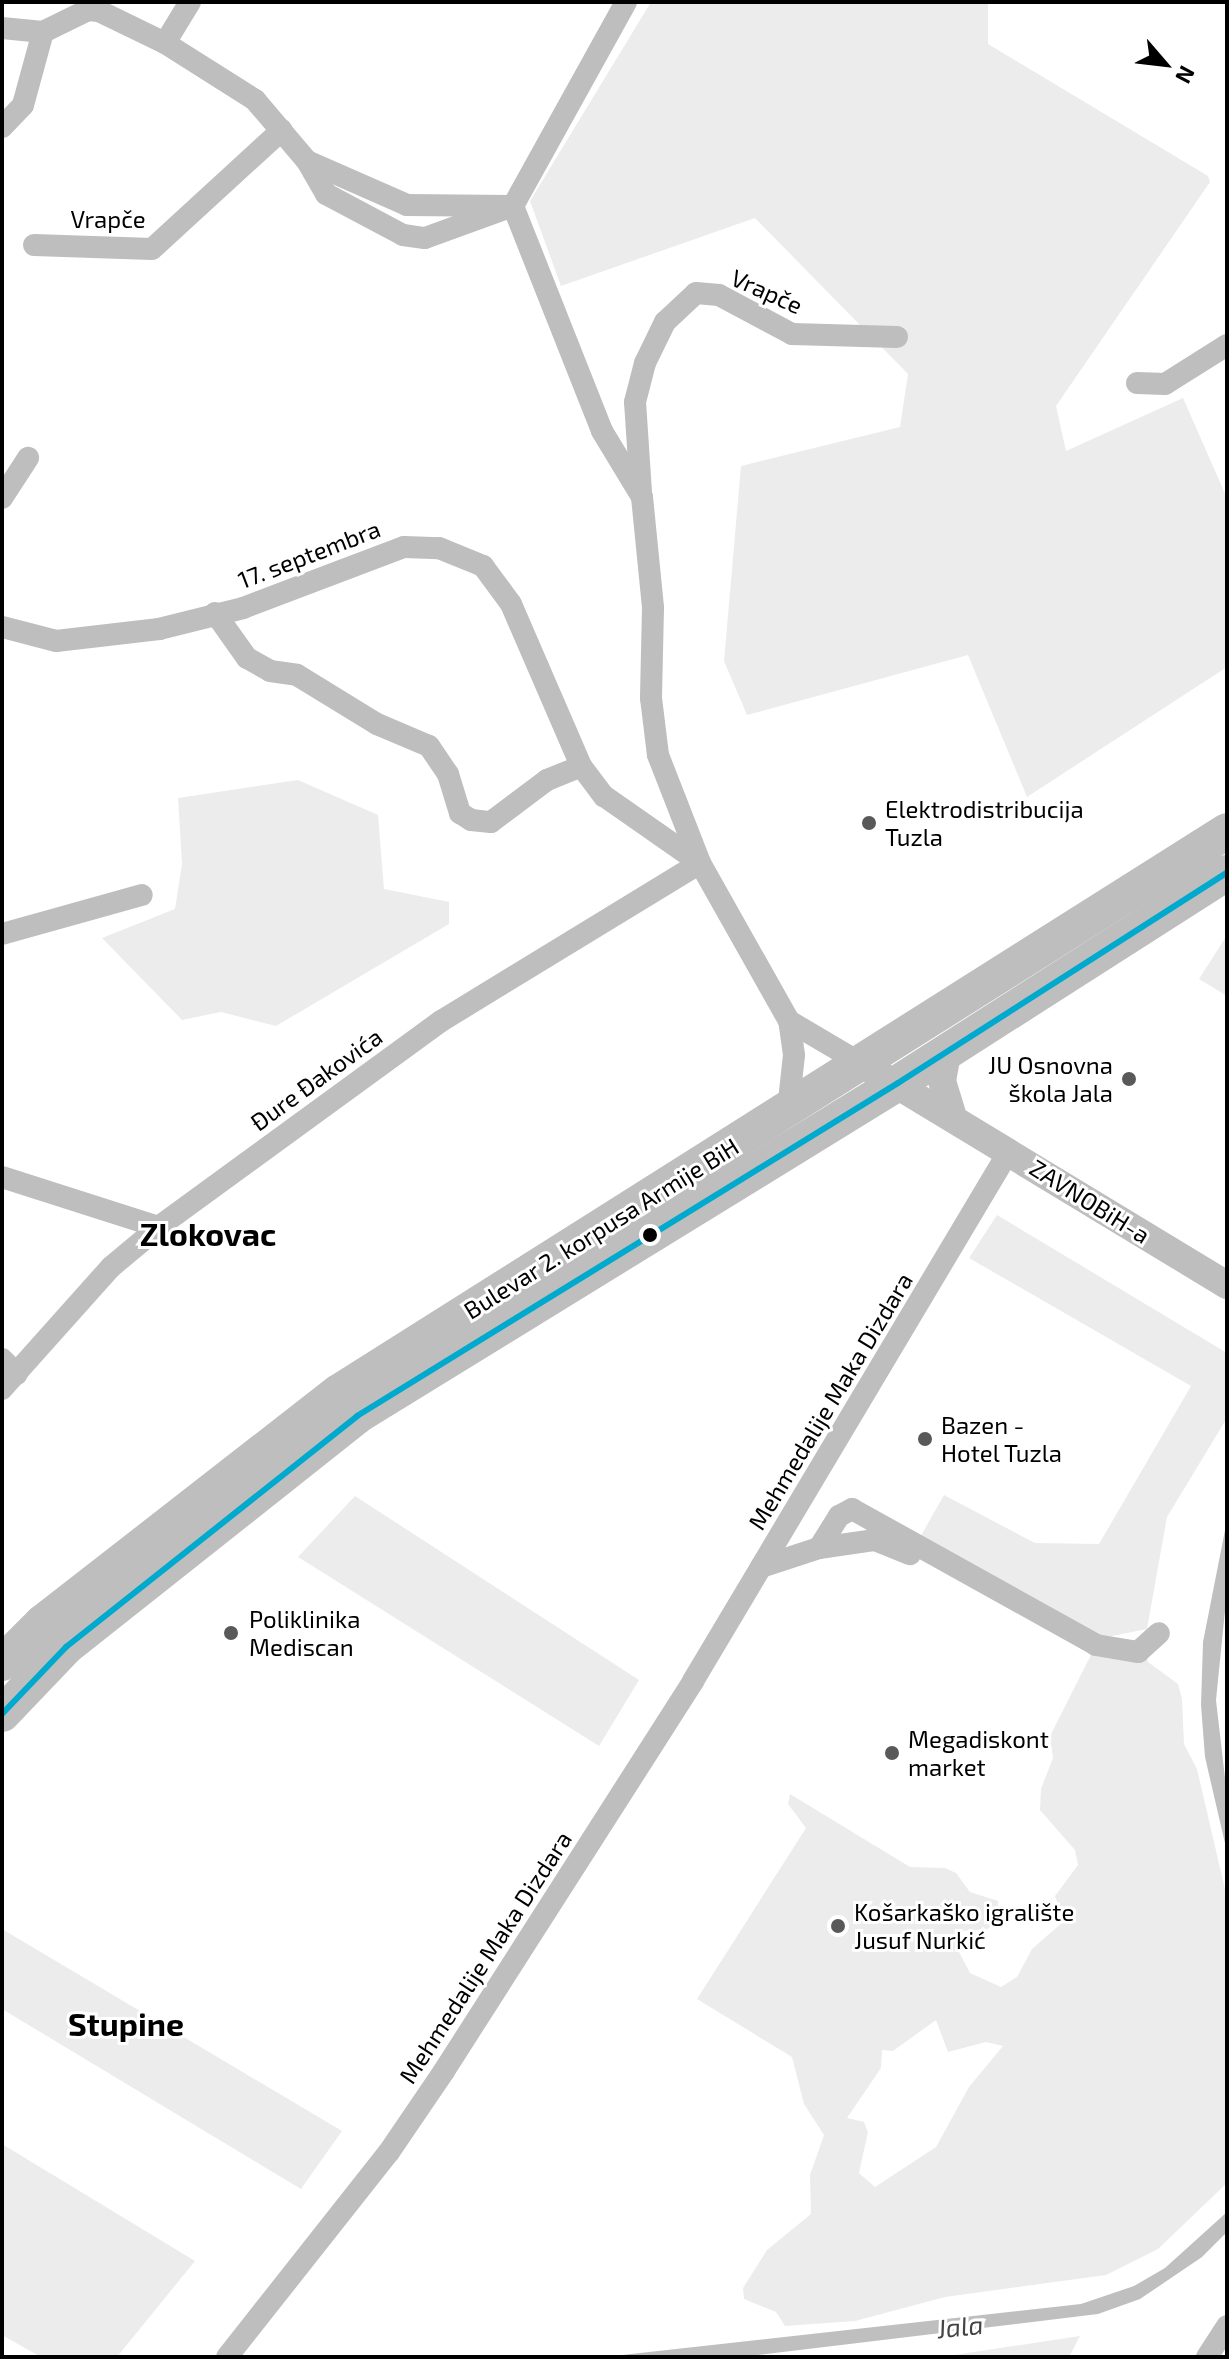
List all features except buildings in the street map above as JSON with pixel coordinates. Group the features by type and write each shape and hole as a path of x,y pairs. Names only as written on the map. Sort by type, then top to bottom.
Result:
{"main road":[{"name":"Bulevar 2. korpusa Armije BiH","path":"2,1663 42,1623 339,1392 1227,831"},
{"name":"Bulevar 2. korpusa Armije BiH","path":"2,1714 66,1647 357,1416 947,1053 1227,873"}],"street":[{"path":"165,43 190,2"},
{"path":"2,28 43,32 88,10 99,11 165,43 229,81 282,130 307,161 326,194 403,235 425,238 513,206 535,159 626,2"},
{"path":"2,127 23,105 43,32"},
{"name":"Vrapče","path":"34,245 152,249 282,130"},
{"path":"307,161 407,205 513,206"},
{"name":"Vrapče","path":"513,206 602,431 642,497"},
{"name":"Vrapče","path":"700,863 658,755 651,698 653,608 635,402 645,363 665,322 696,293 719,295 792,334 897,337"},
{"path":"1137,383 1165,384 1227,345"},
{"path":"2,498 28,458"},
{"name":"17. septembra","path":"2,627 56,641 159,629 243,608 404,547 439,548 483,566 511,604 581,766 604,796 700,863 789,1021"},
{"name":"17. septembra","path":"215,613 247,658 270,671 297,675 377,724 429,746 448,774 460,813 471,820 491,822 547,780 581,766"},
{"name":"Đure Đakovića","path":"7,1374 111,1267 159,1227 441,1021 700,863"},
{"path":"2,934 142,895"},
{"path":"789,1021 953,1117"},
{"path":"788,1110 794,1055 789,1021"},
{"path":"947,1053 942,1081 953,1117"},
{"name":"ZAVNOBiH-a","path":"953,1117 1227,1285"},
{"name":"Mehmedalije Maka Dizdara","path":"227,2357 402,2134 761,1567 1009,1151"},
{"path":"2,1177 159,1227"},
{"path":"819,1548 839,1516 852,1509 1096,1645 1138,1652 1159,1633"},
{"name":"Mehmedalije Maka Dizdara","path":"761,1567 819,1548 889,1543 1077,1650"}],"shaded area":[{"path":"651,2 988,2 988,44 1208,176 1210,182 1056,406 1066,451 1183,398 1227,498 1227,667 1027,797 968,655 747,715 724,661 741,466 900,427 908,374 755,218 561,286 530,201"},
{"path":"298,780 378,815 384,889 449,902 449,924 276,1026 221,1012 182,1020 102,938 175,909 182,864 178,798"},
{"path":"1227,935 1227,996 1199,979"},
{"path":"997,1215 1227,1353 1227,1418 1167,1517 1147,1629 1092,1640 918,1541 944,1495 1035,1543 1099,1544 1191,1386 969,1258"},
{"path":"355,1496 639,1680 599,1746 298,1557"},
{"path":"1096,1645 1144,1649 1148,1662 1178,1684 1182,1699 1184,1744 1197,1769 1227,1898 1227,2183 1158,2249 1106,2275 945,2297 855,2321 785,2326 776,2312 744,2299 743,2288 767,2250 811,2214 810,2175 824,2135 804,2104 792,2057 697,1999 806,1828 788,1804 790,1794 910,1867 945,1868 956,1873 970,1892 998,1901 998,1916 988,1929 962,1931 959,1952 970,1973 1001,1987 1017,1977 1032,1949 1064,1921 1055,1896 1078,1865 1075,1850 1040,1810 1041,1789 1053,1758 1050,1736","holes":["936,2020 948,2052 986,2042 1003,2046 969,2087 936,2147 875,2187 859,2173 868,2132 864,2122 847,2118 881,2068 882,2050 893,2051"]},
{"path":"2,1929 342,2131 301,2189 2,2009"},
{"path":"2,2144 195,2261 117,2357 41,2357 2,2335"},
{"path":"1080,2336 1069,2357 941,2357"}],"water":[{"path":"1227,1520 1227,1591 1216,1700 1227,1795 1227,1852 1205,1757 1201,1705 1203,1642"},
{"name":"Jala","path":"1227,2212 1227,2232 1202,2257 1140,2299 1098,2314 741,2357 604,2357 1081,2304 1134,2286 1165,2268"}],"transit line":[{"path":"2,1714 66,1647 357,1416 898,1083 1227,873"}],"place":[{"name":"Elektrodistribucija Tuzla","path":"869,823"},
{"name":"JU Osnovna škola Jala","path":"1129,1079"},
{"name":"Bazen - Hotel Tuzla","path":"925,1439"},
{"name":"Poliklinika Mediscan","path":"231,1633"},
{"name":"Megadiskont market","path":"892,1753"},
{"name":"Košarkaško igralište Jusuf Nurkić","path":"838,1926"}],"district":[{"name":"Zlokovac","path":"208,1233"},
{"name":"Stupine","path":"126,2023"}]}
